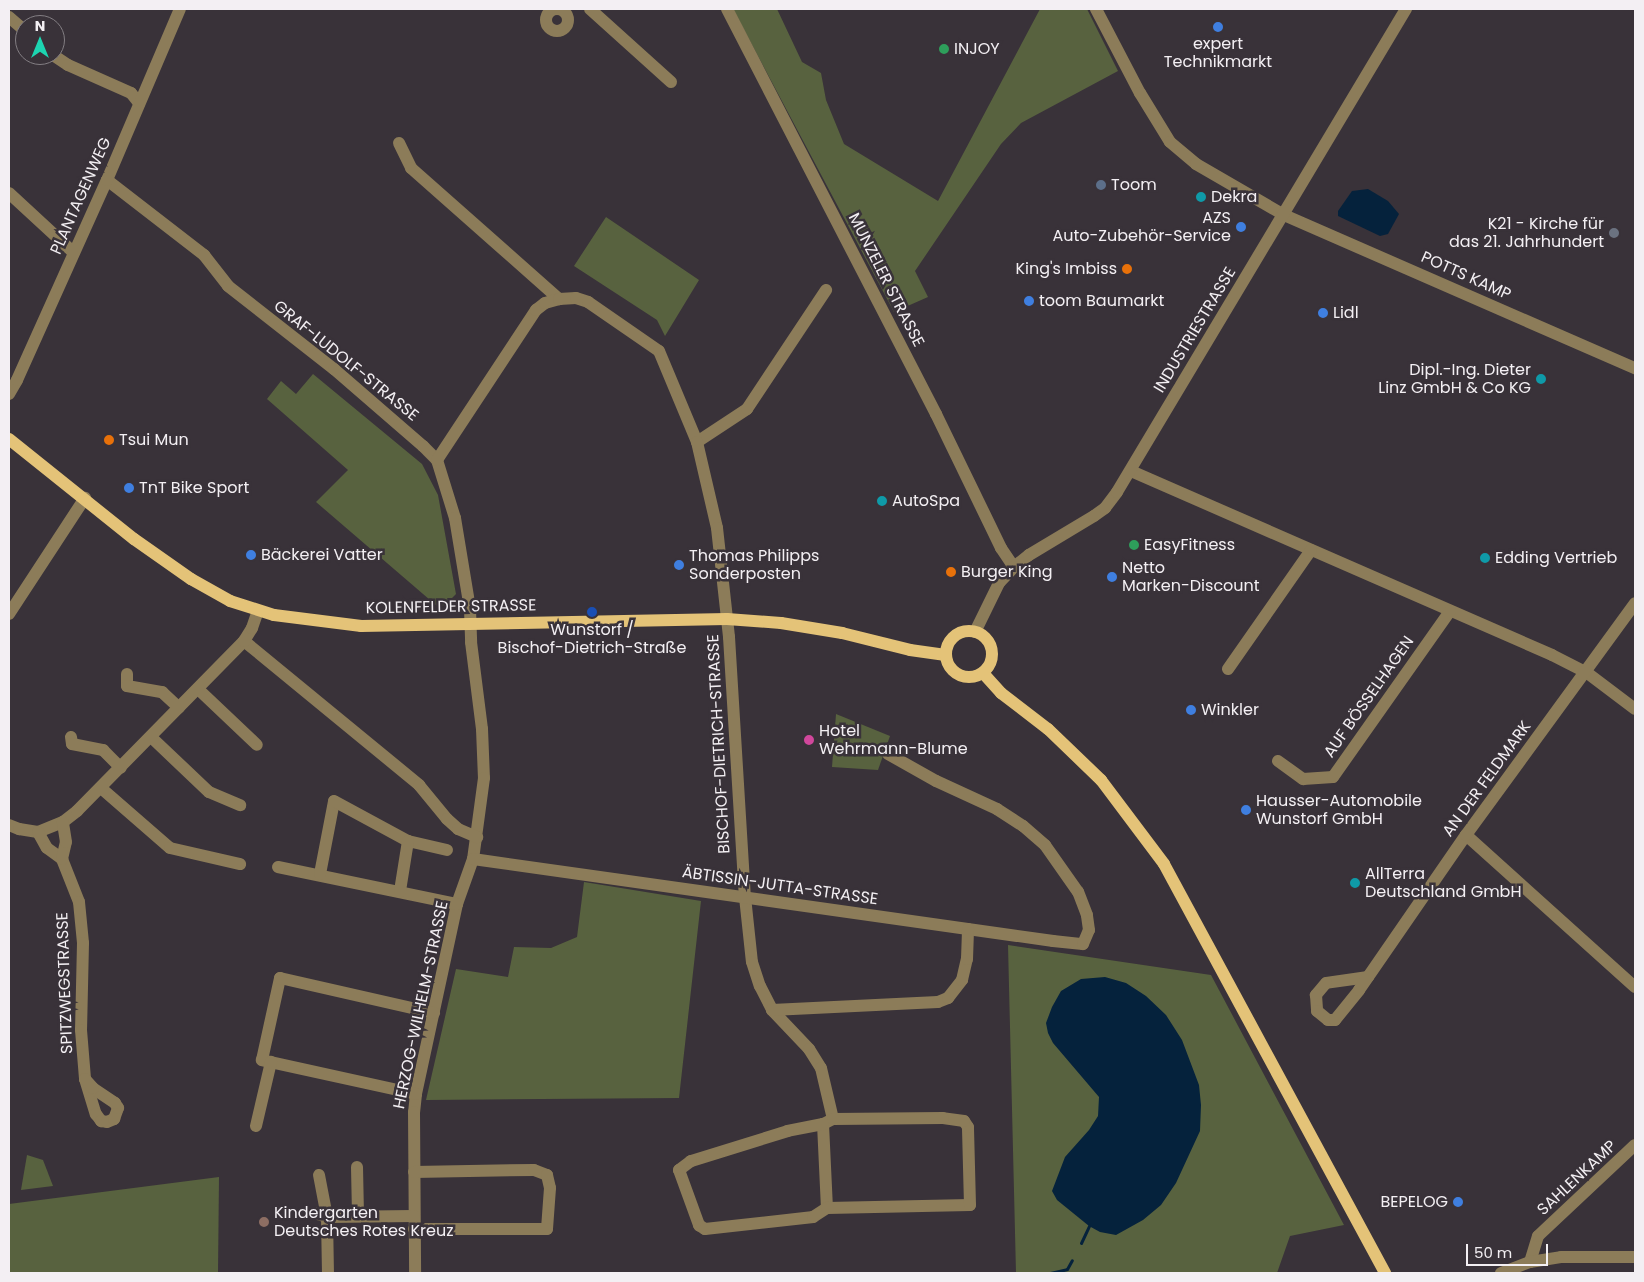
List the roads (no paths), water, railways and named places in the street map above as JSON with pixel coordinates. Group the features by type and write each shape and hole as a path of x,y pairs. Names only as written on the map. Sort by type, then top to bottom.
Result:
{"main road":[{"name":"KOLENFELDER STRASSE","path":"9,439 134,539 191,579 230,601 258,611 306,620 361,626 727,619 781,623 842,633 910,650 946,655"},
{"path":"961,632 975,632 982,635 991,646 992,660 984,672 970,677 956,674 951,668 946,655 950,641 961,632"},
{"path":"984,672 1001,693 1048,729 1101,780 1164,864 1385,1273"}],"street":[{"name":"PLANTAGENWEG","path":"9,394 107,180 180,9"},
{"path":"590,9 671,82"},
{"name":"MUNZELER STRASSE","path":"727,9 936,414 1001,548 1014,567"},
{"name":"POTTS KAMP","path":"1096,9 1140,93 1170,142 1196,164 1284,214 1635,368"},
{"name":"INDUSTRIESTRASSE","path":"975,632 999,583 1014,567 1029,554 1072,530 1105,508 1131,470 1406,9"},
{"path":"65,63 131,93 139,103"},
{"path":"399,144 411,168 558,299 536,310 437,460 455,518 471,624"},
{"name":"GRAF-LUDOLF-STRASSE","path":"107,180 204,255 228,286 334,369 437,460"},
{"path":"9,194 74,253"},
{"path":"697,442 747,409 826,290"},
{"name":"BISCHOF-DIETRICH-STRASSE","path":"558,299 576,298 588,302 659,351 697,442 716,528 727,619 745,898 752,962 760,986 772,1010 808,1049 821,1068 828,1122 827,1208"},
{"path":"1131,470 1552,655 1586,672 1635,709"},
{"path":"9,614 85,498"},
{"path":"1228,669 1311,550"},
{"name":"AN DER FELDMARK","path":"1368,977 1466,835 1635,603"},
{"path":"9,825 19,829 38,832 63,822 121,768 244,640 252,628 258,611"},
{"name":"AUF BÖSSELHAGEN","path":"1278,761 1303,779 1333,777 1450,611"},
{"name":"HERZOG-WILHELM-STRASSE","path":"415,1273 414,1172 416,1094 457,904 473,859 484,778 482,729 471,624"},
{"path":"244,640 298,687 419,785 458,829 477,837"},
{"path":"127,674 127,686 162,692 179,708"},
{"path":"198,689 258,745"},
{"path":"71,737 72,744 103,750 121,768"},
{"path":"151,737 209,792 240,805"},
{"name":"ÄBTISSIN-JUTTA-STRASSE","path":"473,859 1083,944 1089,930 1087,915 1078,892 1045,846 1023,826 997,809 929,778 888,754"},
{"path":"101,788 170,848 240,864"},
{"path":"320,874 334,801 408,841 447,850"},
{"name":"SPITZWEGSTRASSE","path":"62,859 66,842 63,822"},
{"name":"SPITZWEGSTRASSE","path":"38,832 47,848 62,859 79,902 82,919 81,1030 85,1079"},
{"path":"1466,835 1635,987"},
{"path":"400,891 408,841"},
{"path":"278,867 320,874 457,904"},
{"path":"772,1010 938,1002 948,998 962,980 967,959 968,928"},
{"path":"416,1094 262,1060 280,978 434,1013"},
{"path":"256,1126 271,1062"},
{"path":"942,1118 964,1121 968,1127 970,1206 827,1208 813,1218 705,1229 699,1225 680,1170 691,1161 788,1130 828,1122 942,1118"},
{"name":"SAHLENKAMP","path":"1530,1262 1538,1236 1635,1145"},
{"path":"357,1167 358,1215"},
{"path":"320,1215 358,1215 414,1222 547,1229 550,1188 547,1175 534,1170 414,1172"},
{"path":"319,1175 320,1215 328,1273"},
{"path":"1501,1273 1530,1262 1560,1257 1635,1257"}],"water":[{"path":"1368,189 1388,201 1399,214 1388,234 1380,236 1338,216 1338,211 1352,191"},
{"path":"1105,977 1126,983 1146,996 1166,1015 1182,1040 1199,1085 1201,1105 1200,1131 1176,1183 1161,1205 1143,1220 1116,1235 1100,1232 1089,1226 1057,1200 1052,1191 1065,1157 1089,1130 1098,1116 1099,1097 1053,1043 1046,1023 1061,991 1081,979"}],"waterway":[{"path":"1081,1243 1089,1226"},
{"path":"1050,1273 1067,1269 1072,1260"}],"place":[{"name":"expert Technikmarkt","path":"1218,27"},
{"name":"INJOY","path":"944,49"},
{"name":"Toom","path":"1101,185"},
{"name":"Dekra","path":"1201,197"},
{"name":"AZS Auto-Zubehör-Service","path":"1241,227"},
{"name":"K21 - Kirche für das 21. Jahrhundert","path":"1614,233"},
{"name":"King's Imbiss","path":"1127,269"},
{"name":"toom Baumarkt","path":"1029,301"},
{"name":"Lidl","path":"1323,313"},
{"name":"Dipl.-Ing. Dieter Linz GmbH & Co KG","path":"1541,379"},
{"name":"Tsui Mun","path":"109,440"},
{"name":"TnT Bike Sport","path":"129,488"},
{"name":"AutoSpa","path":"882,501"},
{"name":"EasyFitness","path":"1134,545"},
{"name":"Bäckerei Vatter","path":"251,555"},
{"name":"Edding Vertrieb","path":"1485,558"},
{"name":"Thomas Philipps Sonderposten","path":"679,565"},
{"name":"Burger King","path":"951,572"},
{"name":"Netto Marken-Discount","path":"1112,577"},
{"name":"Wunstorf / Bischof-Dietrich-Straße","path":"592,612"},
{"name":"Winkler","path":"1191,710"},
{"name":"Hotel Wehrmann-Blume","path":"809,740"},
{"name":"Hausser-Automobile Wunstorf GmbH","path":"1246,810"},
{"name":"AllTerra Deutschland GmbH","path":"1355,883"},
{"name":"BEPELOG","path":"1458,1202"},
{"name":"Kindergarten Deutsches Rotes Kreuz","path":"264,1222"}]}
